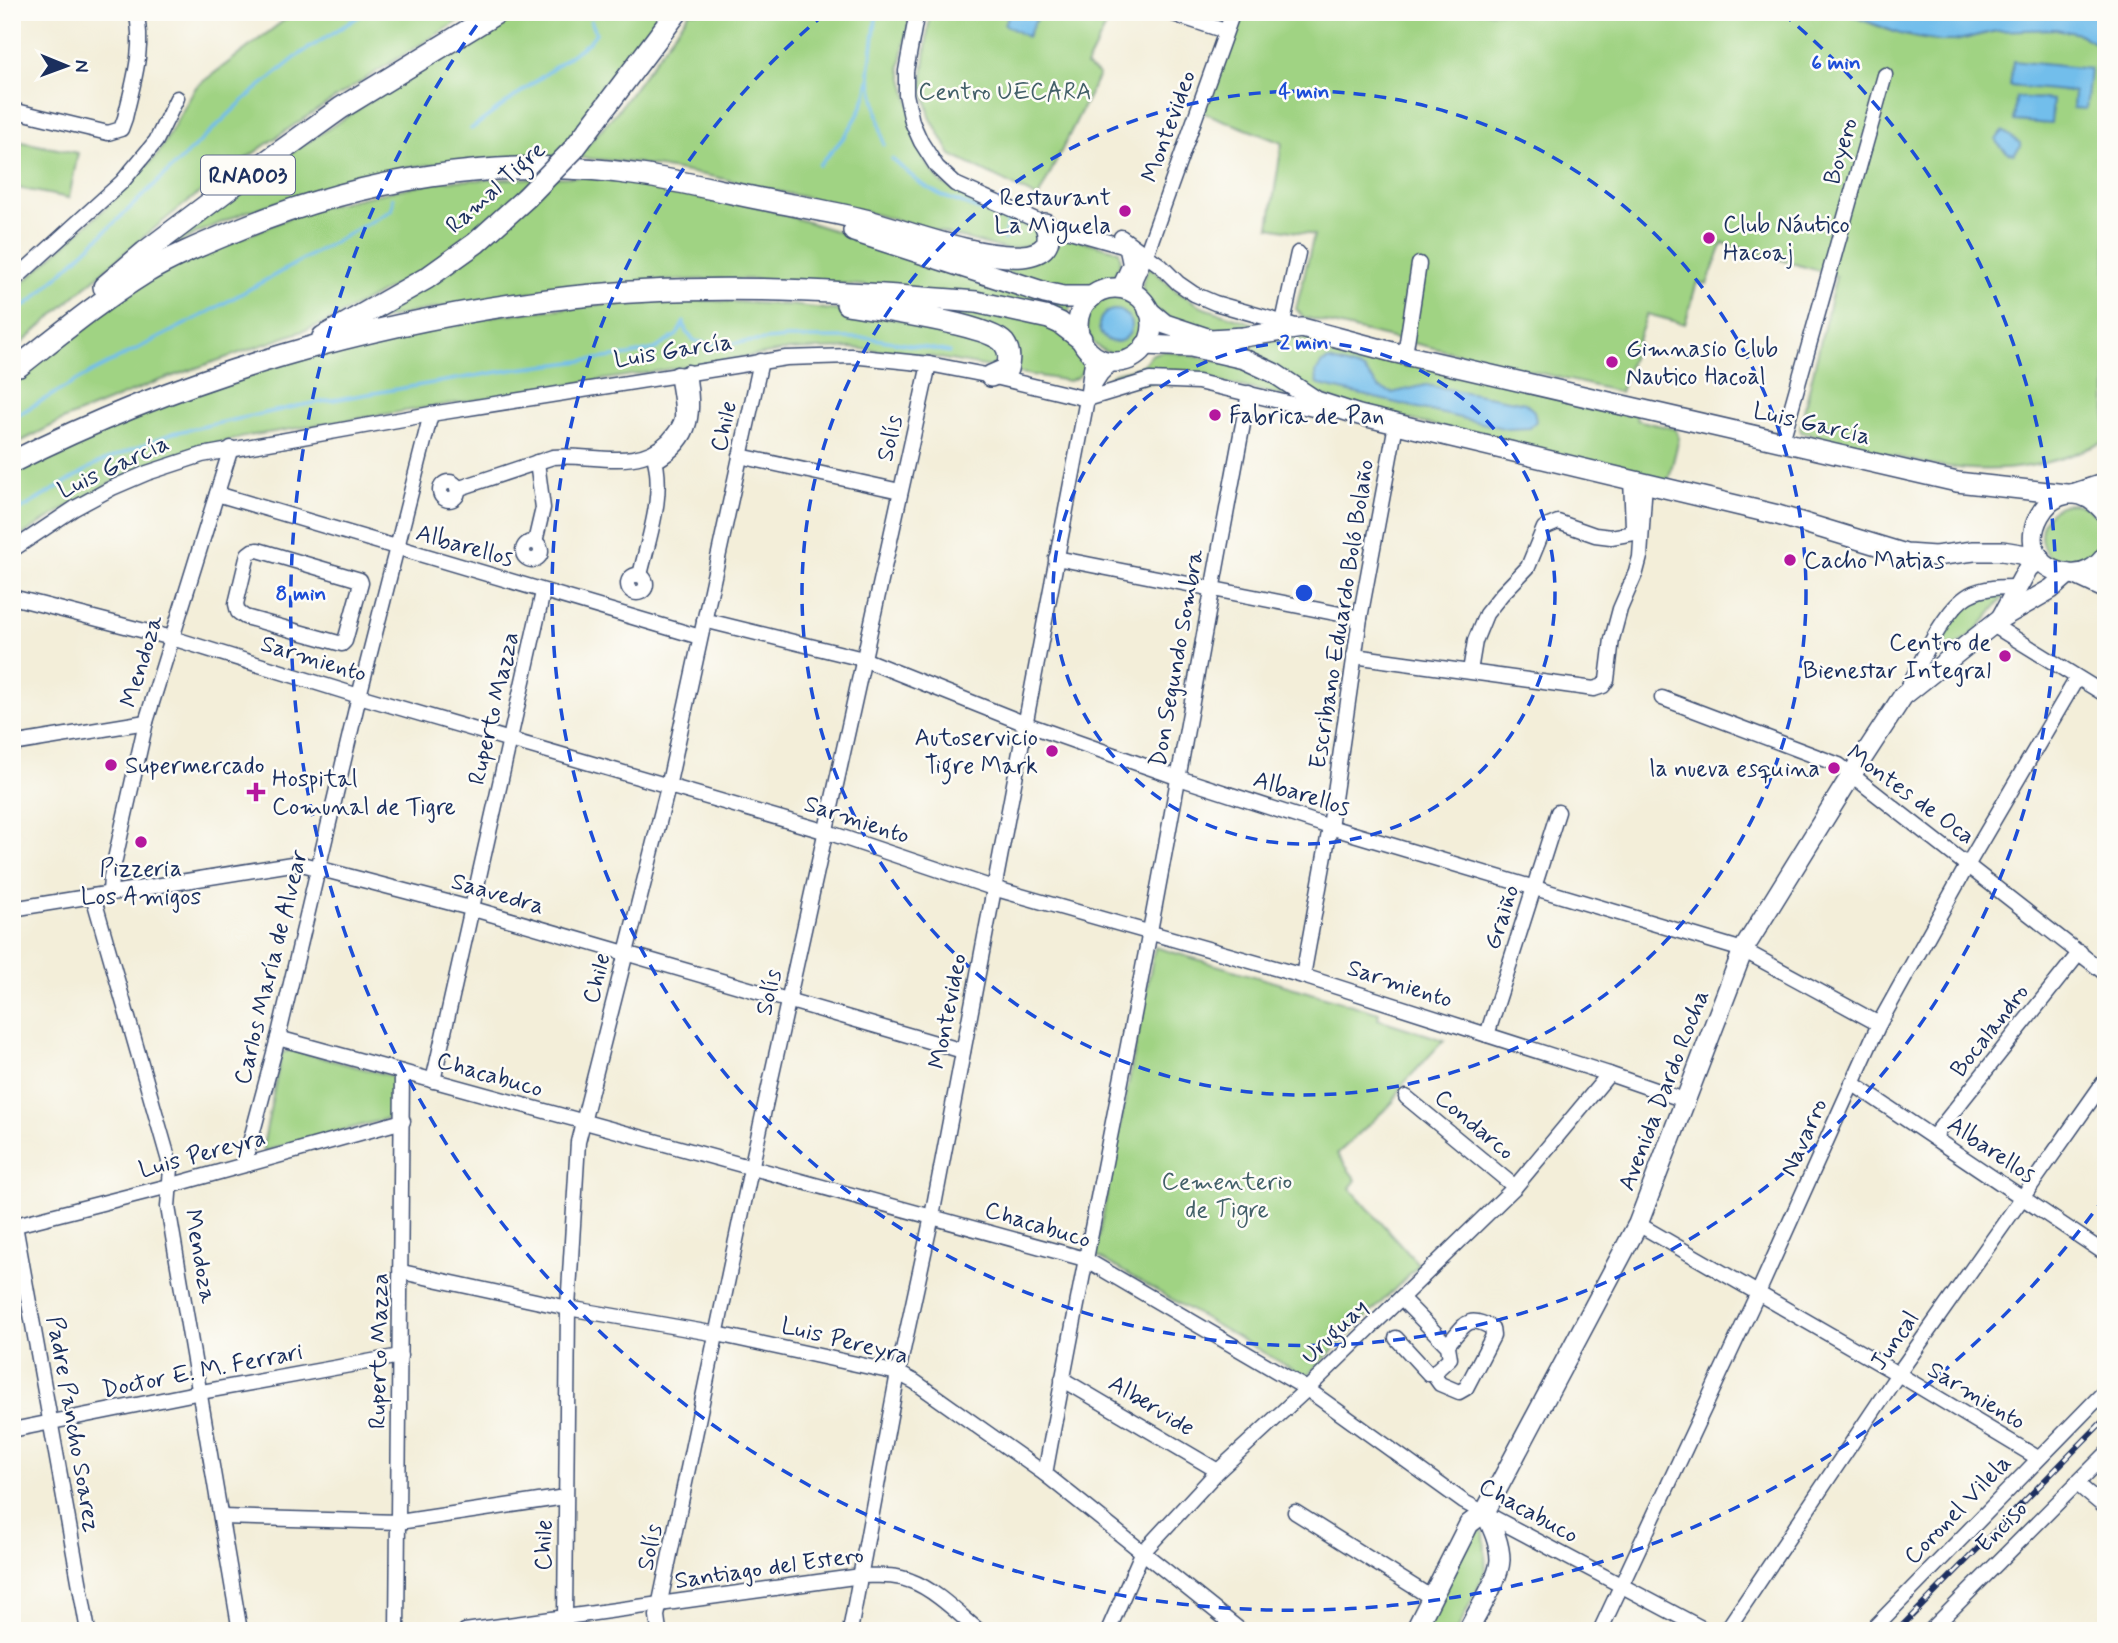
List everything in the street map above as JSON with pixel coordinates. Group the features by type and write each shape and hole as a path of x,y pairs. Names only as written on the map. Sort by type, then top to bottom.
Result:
{"highway":[{"name":"RNA003","path":"15,369 126,268 231,187 341,108 498,12"},
{"name":"Ramal Tigre","path":"302,348 427,278 476,243 526,198 573,150 677,12"},
{"path":"15,369 103,300 177,256 260,220 321,199 388,183 454,173 525,168 576,169 650,177 862,220 934,240 1012,256 1033,254 1044,247 1049,241 1045,224"},
{"path":"756,198 1045,293 1063,297 1091,297"},
{"path":"12,462 75,431 149,400 302,348 475,311 573,297 679,290 797,289 976,302 1049,318 1060,323 1086,346"},
{"path":"737,290 892,311 968,327 998,338 1008,351 1010,358 1007,369 991,376"}],"main road":[{"path":"1109,288 1126,291 1148,310 1151,328 1145,345 1132,357 1106,360 1086,346 1078,321 1084,304 1091,297 1109,288"},
{"name":"Luis García","path":"1148,310 1165,324 1210,339 1302,328 1405,355 1957,482 2069,494 2106,483"},
{"path":"1145,345 1191,347 1244,359 1274,373 1316,401 1359,415 1778,515 1906,554 1935,556 2002,551 2039,558 2050,567 2106,589"},
{"path":"2039,558 2033,536 2036,518 2048,503 2069,494 2092,500 2106,514"},
{"name":"Avenida Dardo Rocha","path":"1415,1631 1469,1524 1485,1512 1638,1224 1743,950 1852,774 1903,696 1997,621 2072,575 2090,570 2106,555"},
{"name":"Avenida Dardo Rocha","path":"1997,621 2028,568 2039,558"},
{"path":"1468,1631 1500,1560 1496,1536 1485,1512"}],"street":[{"path":"12,110 108,132 121,129 140,46 136,12"},
{"name":"Luis García","path":"917,12 906,71 906,94 912,122 937,167 955,184 1045,224 1123,246 1130,264"},
{"path":"1167,12 1226,31"},
{"name":"Montevideo","path":"1126,291 1135,279 1146,254 1233,12"},
{"name":"Boyero","path":"1782,441 1885,75"},
{"path":"12,282 122,182 156,141 177,98"},
{"name":"Luis García","path":"1024,213 1112,233 1129,241 1194,294 1215,303 1302,328"},
{"path":"1283,322 1298,253"},
{"path":"1126,291 1130,264 1146,254"},
{"path":"1405,355 1419,264"},
{"name":"Montevideo","path":"850,1631 898,1373 932,1216 1087,399 1091,374 1086,346"},
{"name":"Luis García","path":"12,550 75,508 113,488 190,458 231,448 431,414 761,361 851,356 929,364 1087,399"},
{"name":"Chile","path":"565,1618 568,1308 578,1142 668,786 761,361"},
{"name":"Montevideo","path":"1087,399 1096,382 1114,361"},
{"name":"Solís","path":"659,1631 657,1616 751,1169 929,364"},
{"path":"640,575 657,495 655,457 677,431 682,420 682,373"},
{"path":"1059,391 1077,387 1087,381 1091,374"},
{"path":"1087,399 1150,380 1198,382 1332,413 1359,415"},
{"name":"Don Segundo Sombra","path":"1150,932 1211,588 1249,393"},
{"name":"Carlos María de Alvear","path":"244,1165 278,1038 359,696 431,414"},
{"name":"Escribano Eduardo Boló Bolaño","path":"1303,976 1329,827 1360,618 1396,424"},
{"name":"Mendoza","path":"110,892 111,877 146,722 231,448"},
{"path":"457,489 537,462 566,456 603,460 655,457"},
{"path":"740,456 900,491"},
{"path":"535,542 543,508 537,462"},
{"path":"1354,656 1594,689 1603,686 1607,680 1612,639 1620,610 1640,557 1638,481"},
{"name":"Albarellos","path":"217,494 700,637"},
{"path":"1471,671 1475,641 1486,614 1528,567 1544,528 1558,522 1595,535 1638,537"},
{"path":"258,550 360,580 352,614 345,641 338,645 245,617 238,612 236,604 248,554 258,550"},
{"path":"1056,558 1360,618"},
{"name":"Avenida Dardo Rocha","path":"1903,696 1935,638 1952,612 1967,596 1988,589 2017,587"},
{"name":"Ruperto Mazza","path":"433,1081 543,592"},
{"name":"Sarmiento","path":"12,597 172,638 509,741 827,832 993,888 1303,976 1684,1100"},
{"path":"352,614 378,621"},
{"name":"Albarellos","path":"704,620 863,659 1026,724 1178,778 1329,827 1743,950 1880,1024"},
{"path":"1997,621 2077,678 2106,695"},
{"path":"1935,638 1944,650 1953,656"},
{"name":"Navarro","path":"1600,1631 1880,1024 1968,864 2077,678"},
{"name":"Montes de Oca","path":"1662,698 1839,765 2106,974"},
{"path":"12,744 146,722"},
{"name":"Graiño","path":"1487,1035 1558,812"},
{"name":"Saavedra","path":"12,909 299,863 470,908 963,1051"},
{"name":"Mendoza","path":"93,896 171,1168 168,1207 240,1631"},
{"path":"1045,1474 1150,932"},
{"name":"Bocalandro","path":"1933,1137 2080,952"},
{"name":"Chacabuco","path":"278,1038 1085,1259 1307,1389 1465,1502 1707,1631"},
{"name":"Ruperto Mazza","path":"397,1631 402,1072"},
{"name":"Uruguay","path":"1108,1631 1142,1553 1218,1471 1307,1389 1515,1187 1609,1074"},
{"name":"Juncal","path":"1726,1631 1898,1374 2106,1079"},
{"name":"Albarellos","path":"1852,1083 2105,1252"},
{"name":"Condarco","path":"1406,1097 1515,1187"},
{"name":"Luis Pereyra","path":"14,1225 169,1186 403,1121"},
{"name":"Sarmiento","path":"1638,1224 2038,1458"},
{"name":"Padre Pancho Soarez","path":"14,1225 88,1631"},
{"name":"Luis Pereyra","path":"402,1272 568,1308 717,1334 898,1373 915,1382 1045,1474 1241,1631"},
{"path":"1396,1338 1429,1374 1436,1373 1450,1358 1447,1345 1401,1298"},
{"path":"1436,1373 1435,1377 1440,1384 1459,1392 1463,1391 1494,1331 1474,1320 1447,1345"},
{"name":"Doctor E. M. Ferrari","path":"12,1430 400,1356"},
{"name":"Albervide","path":"1062,1379 1218,1471"},
{"name":"Coronel Vilela","path":"1871,1631 2106,1390"},
{"name":"Enciso","path":"1930,1631 2106,1454"},
{"path":"2076,1483 2106,1508"},
{"path":"222,1517 399,1522 565,1497"},
{"path":"1295,1512 1432,1598"},
{"name":"Santiago del Estero","path":"465,1631 861,1576 888,1576 913,1581 979,1631"}],"green space":[{"path":"295,12 474,12 327,103 220,177 142,239 12,352 12,293 115,199 158,154 196,87"},
{"path":"508,12 668,12 584,149 619,109 690,12 911,12 900,67 925,161 942,184 1035,223 1045,242 1008,250 847,207 715,177 637,163 582,158 518,157 409,167 356,178 246,212 197,233 151,260 271,166"},
{"name":"Centro UECARA","path":"930,12 1113,12 1086,66 1099,75 1038,198 951,155 930,117 922,84"},
{"name":"Club Náutico Hacoaj","path":"1239,12 1842,12 1927,40 1953,41 2002,30 2035,27 2068,31 2085,37 2106,50 2106,441 2039,464 2000,469 1971,469 1914,461 1801,432 1836,276 1723,243 1707,284 1697,282 1685,324 1647,314 1620,392 1303,317 1296,309 1314,235 1269,227 1282,143 1202,112"},
{"path":"12,140 78,153 69,198 12,187"},
{"path":"602,176 754,205 908,254 1072,301 1066,319 878,287 752,279 690,280 564,289 502,297 378,320 374,318 470,236 427,268 323,324 156,382 65,419 12,446 12,383 64,338 158,274 307,210 438,181"},
{"path":"1054,233 1119,251 1121,261 1115,274 1079,289 1066,290 968,262 1019,259"},
{"path":"1149,266 1175,290 1204,308 1261,326 1240,332 1185,327 1152,307 1144,295 1142,285"},
{"path":"1115,297 1126,299 1135,305 1141,314 1141,336 1135,345 1126,351 1115,353 1104,351 1095,345 1089,336 1087,325 1089,314 1095,305 1104,299"},
{"path":"892,299 1048,322 1079,347 1085,359 1084,369 1078,377 1069,381 1007,371 1015,357"},
{"path":"643,300 791,305 875,315 985,336 1005,358 989,367 927,356 852,348 790,350 248,436 173,456 131,473 79,500 12,541 12,471 82,437 246,374 320,353 499,315"},
{"path":"1309,338 1636,412 1637,420 1675,429 1679,438 1668,482 1337,402 1198,342"},
{"path":"1166,351 1224,362 1261,374 1296,399 1198,377 1114,387 1104,383 1111,375 1139,367 1153,354"},
{"path":"2072,504 2094,513 2103,535 2094,557 2072,566 2050,557 2041,535 2050,513"},
{"path":"2008,591 1971,635 1962,642 1944,648 1941,638 1951,619 1979,594"},
{"name":"Cementerio de Tigre","path":"1155,947 1379,1013 1378,1019 1444,1040 1404,1083 1393,1102 1337,1154 1356,1180 1350,1188 1419,1265 1306,1377 1095,1255"},
{"path":"292,1050 396,1077 396,1113 390,1118 264,1151 281,1055"},
{"path":"1478,1528 1484,1533 1486,1571 1457,1631 1422,1631 1474,1531"}],"water":[{"path":"1011,12 1040,12 1027,37 1004,24"},
{"path":"1842,12 2106,12 2106,50 2079,34 2056,29 1996,31 1955,41 1938,41 1900,34"},
{"path":"2013,61 2090,69 2086,109 2073,108 2074,92 2010,86"},
{"path":"2016,97 2053,100 2051,124 2014,121"},
{"path":"2003,131 2020,143 2014,154 2008,153 1997,143 1996,139"},
{"path":"1115,310 1127,314 1131,326 1127,338 1115,342 1103,338 1099,326 1103,314"},
{"path":"1329,360 1364,370 1379,388 1392,393 1426,385 1525,403 1534,411 1536,421 1530,428 1507,429 1320,385 1316,372 1322,363"}],"waterway":[{"path":"12,315 34,299 246,98 300,54 366,12"},
{"path":"877,12 869,72 884,145"},
{"path":"471,129 589,42 596,33 591,21"},
{"path":"819,165 844,137 857,116 869,81"},
{"path":"892,159 920,183 942,196 1008,220 1004,240"},
{"path":"12,418 392,210 393,198"},
{"path":"12,515 98,463 173,433 303,405 510,370 629,355 655,349 677,335 684,322"},
{"path":"684,324 686,332 695,341 714,345 787,338 870,338 949,352"}],"railway":[{"path":"1897,1631 2106,1418"}],"place":[{"name":"Restaurant La Miguela","path":"1125,211"},
{"name":"Club Náutico Hacoaj","path":"1709,238"},
{"name":"Gimnasio Club Nautico Hacoal","path":"1612,362"},
{"name":"Fabrica de Pan","path":"1215,415"},
{"name":"Cacho Matias","path":"1790,560"},
{"name":"Centro de Bienestar Integral","path":"2005,656"},
{"name":"Autoservicio Tigre Mark","path":"1052,751"},
{"name":"Supermercado","path":"111,765"},
{"name":"la nueva esquina","path":"1834,768"},
{"name":"Hospital Comunal de Tigre","path":"256,792"},
{"name":"Pizzeria Los Amigos","path":"141,842"}]}
